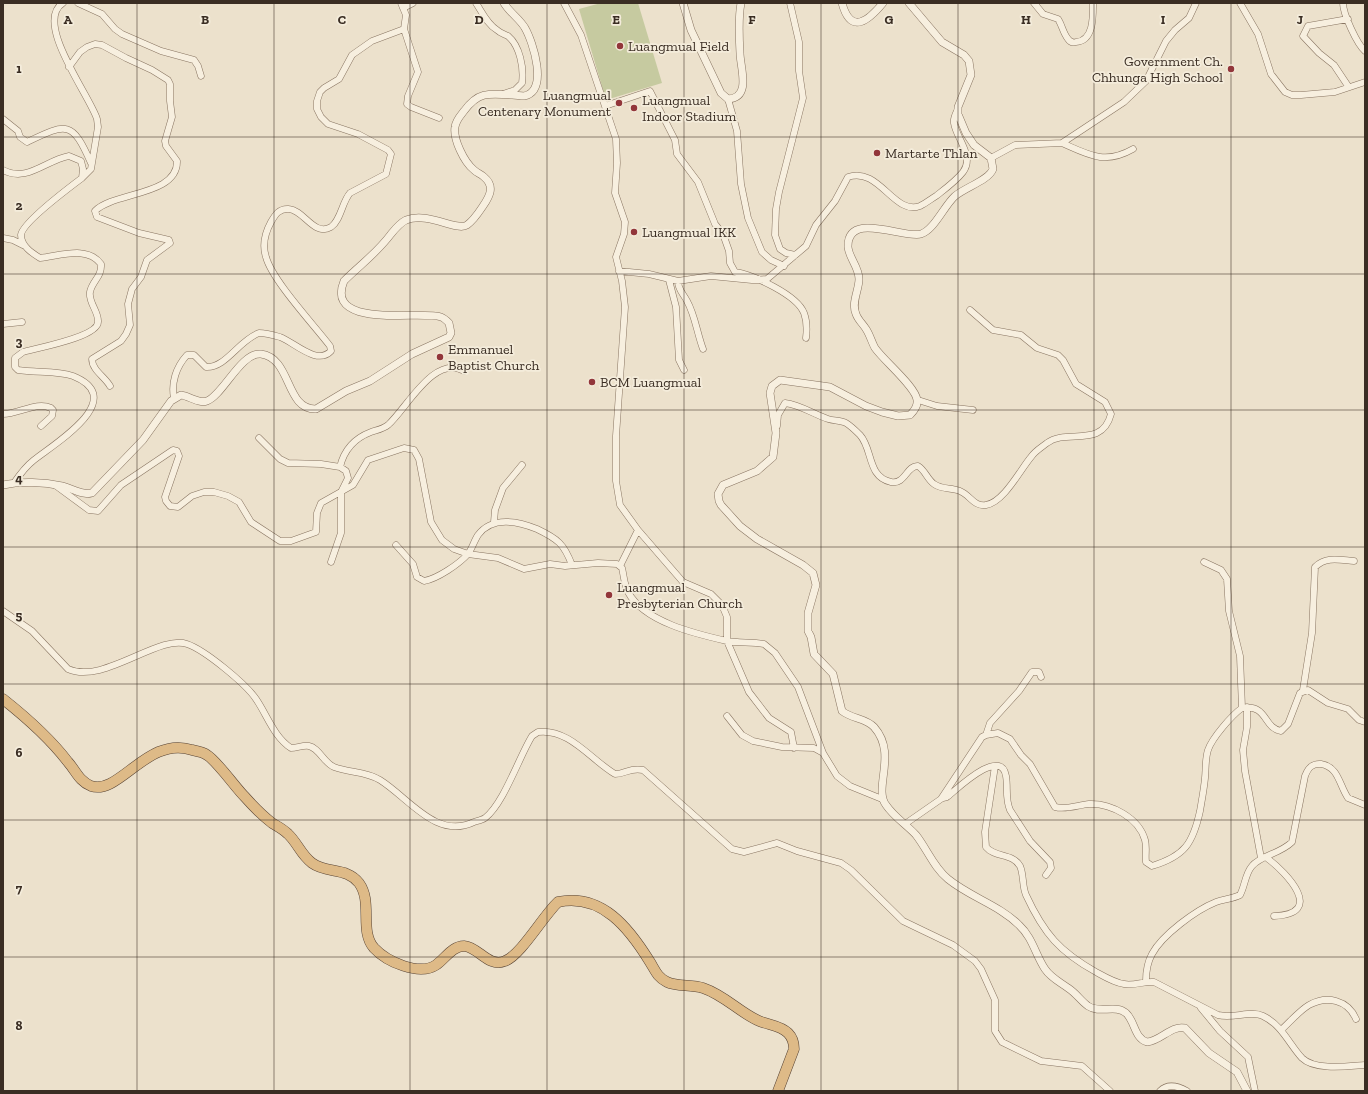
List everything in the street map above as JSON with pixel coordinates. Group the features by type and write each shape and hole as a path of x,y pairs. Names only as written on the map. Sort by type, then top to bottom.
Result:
{"highway":[{"path":"3,699 39,728 69,762 81,780 97,787 105,786 140,763 167,748 182,747 207,755 246,798 271,822 288,834 312,863 320,867 348,873 355,878 364,892 370,943 382,955 406,966 426,969 435,966 451,951 463,946 469,947 488,960 496,962 505,961 512,957 525,943 545,916 558,902 580,900 601,908 613,916 632,936 655,973 668,983 701,987 711,991 757,1020 787,1032 794,1042 794,1049 778,1091"}],"street":[{"path":"26,248 22,241 21,234 24,228 48,204 88,174 98,127 97,119 69,67 55,30 54,21 59,5 63,3"},
{"path":"78,3 102,14 122,34 161,51 194,60 198,66 201,76"},
{"path":"413,3 402,6 406,15 404,29 418,72 408,96 407,104 439,118"},
{"path":"476,3 488,22 497,30 507,35 516,45 519,56 522,83 518,88 502,94"},
{"path":"3,485 14,483 54,484 84,493 92,493 143,440 174,398 181,395 201,401 209,400 247,359 259,354 268,356 277,364 301,405 311,409 316,409 346,391 370,381 412,354 449,337 451,333 449,323 441,317 391,316 357,311 346,304 341,293 342,286 344,282 374,254 400,224 406,220 434,218 457,227 462,227 467,225 480,211 489,197 490,187 484,177 474,170 467,162 454,134 458,117 478,96 502,94 523,96 529,94 535,86 537,72 532,40 524,26 504,3"},
{"path":"564,3 582,35 616,139 618,163 615,193 625,222 624,234 616,257 622,281 625,307 616,436 616,489 620,505 638,530 683,582 712,594 722,605 727,617 727,641 752,698 769,718 791,732 794,748"},
{"path":"684,3 691,30 721,93 728,99 737,131 741,184 748,218 762,252 771,260 784,266"},
{"path":"728,99 737,96 743,82 739,38 742,3"},
{"path":"790,3 799,42 799,71 803,98 796,120 792,146 785,165 779,192 776,209 775,235 780,249 786,253 795,255"},
{"path":"842,3 850,19 856,22 862,22 869,20 883,3"},
{"path":"619,271 649,274 678,282 711,276 760,281 774,276 806,246 816,225 835,201 848,177 863,175 871,178 894,198 912,206 919,206 928,201 954,181 964,171 967,164 966,153 953,122 971,75 969,61 964,55 942,42 909,3"},
{"path":"1034,3 1044,14 1058,19 1068,40 1073,42 1084,40 1087,37 1091,27 1093,3"},
{"path":"1062,143 1124,102 1139,89 1156,63 1170,35 1185,22 1196,3"},
{"path":"1240,3 1258,34 1264,57 1272,74 1285,92 1292,95 1335,92 1348,86 1365,82"},
{"path":"1343,3 1344,10 1358,44 1365,50"},
{"path":"1348,19 1308,26 1302,36 1334,65 1348,86"},
{"path":"174,398 173,391 176,373 187,355 194,355 206,367 218,365 239,344 258,332 281,337 314,355 321,356 331,351 330,346 274,274 266,256 264,240 266,230 278,212 283,209 292,209 318,229 326,229 332,226 350,193 386,174 391,154 388,150 358,134 328,124 321,118 317,109 317,101 320,92 339,79 352,55 372,41 404,29"},
{"path":"69,67 80,52 87,47 95,44 102,45 152,70 168,80 170,84 172,117 165,141 166,146 177,161 174,174 168,180 145,191 107,204 95,211 97,216 139,233 165,238 169,240 170,243 149,258 140,277 132,289 128,304 130,325 126,334 121,341 92,359 96,370 105,378 110,386"},
{"path":"605,106 650,91 675,140 677,154 698,182 715,224 723,234 729,251 730,263 735,272 752,276 784,294 802,308 806,319 806,338"},
{"path":"958,107 960,120 966,133 974,145 991,158 993,169 988,177 971,185 954,197 926,232 915,235 869,227 857,231 849,242 848,248 858,273 858,288 854,303 856,315 866,329 875,348 912,389 918,400 937,406 973,410"},
{"path":"3,119 18,130 20,137 27,142 59,128 71,130 78,136 91,163"},
{"path":"991,158 1015,145 1062,143 1102,157 1112,158 1121,156 1133,149"},
{"path":"3,170 14,173 26,173 69,156 81,161 83,169 82,178"},
{"path":"3,238 13,240 40,258 78,253 92,256 101,264 102,270 90,291 90,297 99,321 93,331 79,337 23,352 15,358 15,367 18,370 73,376 90,388 94,399 93,406 86,417 74,430 25,467 14,483"},
{"path":"669,280 677,315 679,360 684,370"},
{"path":"678,282 679,290 687,301 703,349"},
{"path":"882,799 886,762 878,732 871,724 847,715 842,711 833,674 814,654 811,636 807,626 808,613 816,585 813,573 803,565 757,539 740,526 721,505 718,494 723,485 757,471 773,457 778,415 785,403 796,404 829,419 845,422 854,428 861,436 866,446 874,470 885,480 892,482 901,480 913,467 918,466 934,484 942,488 958,490 977,504 986,505 997,500 1003,494 1032,456 1050,441 1057,438 1095,434 1106,424 1111,414 1110,408 1095,394 1076,384 1066,365 1058,356 1037,348 1021,336 993,330 970,310"},
{"path":"3,324 22,322"},
{"path":"340,466 342,458 350,446 360,437 388,425 430,377 441,370 457,367 464,371"},
{"path":"776,433 771,408 770,393 775,382 780,380 830,387 866,406 898,416 910,415 914,412 918,400"},
{"path":"3,414 16,413 39,405 49,406 53,413 41,426"},
{"path":"259,438 280,459 288,463 340,466 346,471 348,478 341,492 341,533 332,562"},
{"path":"54,484 89,510 98,511 121,485 173,450 180,456 166,497 166,501 170,506 178,507 192,496 204,492 228,496 239,502 250,522 274,539 285,541 312,535 316,532 319,508 327,500 356,482 368,460 397,449 409,448 414,450 419,459 433,528 448,545 468,554 498,558 524,569 550,564 572,565 598,563 620,566"},
{"path":"494,522 495,510 503,488 522,465"},
{"path":"396,544 413,564 416,577 424,581 433,580 468,554 479,534 494,522 501,521 531,527 554,538 561,543 567,551 572,565"},
{"path":"638,530 620,566 628,594 646,611 670,625 727,641 764,644 775,653 798,687 824,753 832,768 842,781 882,799 890,810 906,824 947,878 1018,923 1032,940 1046,971 1068,987 1089,1007 1098,1010 1121,1010 1129,1017 1138,1035 1147,1042 1161,1037 1177,1028 1185,1028 1209,1053 1237,1072 1247,1091"},
{"path":"1245,708 1259,710 1273,728 1281,731 1288,724 1297,699 1303,690 1312,634 1315,567 1320,561 1328,559 1354,561"},
{"path":"1204,562 1221,570 1227,579 1229,611 1240,656 1247,726 1243,750 1244,772 1264,858 1292,883 1301,898 1299,907 1295,912 1289,915 1274,916"},
{"path":"3,611 32,631 68,668 74,671 91,671 129,660 170,644 180,643 191,646 243,684 255,697 285,744 291,748 309,746 315,749 332,766 373,776 382,781 423,814 453,828 467,826 485,818 507,786 532,736 538,732 553,732 565,737 615,774 620,774 632,769 643,770 732,849 744,852 777,843 796,851 832,859 851,870 904,921 953,945 975,961 981,969 995,1000 995,1031 1002,1042 1041,1061 1082,1066 1110,1091"},
{"path":"941,799 976,746 986,735 990,723 1019,692 1032,672 1039,672 1041,677"},
{"path":"1303,690 1308,690 1328,703 1348,709 1359,720 1365,722"},
{"path":"986,735 1002,734 1010,739 1032,768 1055,807 1096,804 1122,812 1144,836 1146,845 1146,862 1152,866 1171,859 1182,851 1191,840 1196,831 1203,796 1206,756 1209,748 1213,740 1245,708"},
{"path":"727,716 742,735 753,741 766,745 794,748 814,748 824,753"},
{"path":"1146,981 1148,962 1157,946 1195,914 1215,902 1240,895 1249,870 1264,858 1287,847 1292,842 1305,776 1313,765 1325,765 1334,769 1348,798 1365,804"},
{"path":"906,824 941,799 947,797 988,766 1003,768 1006,774 1008,804 1011,813 1030,841 1050,862 1051,868 1046,875"},
{"path":"995,766 985,832 986,847 993,853 1012,858 1020,866 1026,894 1057,946 1082,964 1112,980 1131,985 1146,981 1164,986 1218,1015 1226,1017 1256,1014 1262,1016 1281,1030 1306,1060 1328,1066 1365,1065"},
{"path":"1281,1030 1308,1006 1316,1002 1328,1000 1338,1001 1349,1007 1356,1019"},
{"path":"1199,1005 1220,1031 1248,1057 1255,1091"},
{"path":"1160,1091 1168,1086 1175,1086 1187,1091"}],"green space":[{"name":"Luangmual Field","path":"601,3 638,3 662,83 606,100 579,9"}],"place":[{"name":"Luangmual Field","path":"620,46"},
{"name":"Government Ch. Chhunga High School","path":"1231,69"},
{"name":"Luangmual Centenary Monument","path":"619,103"},
{"name":"Luangmual Indoor Stadium","path":"634,108"},
{"name":"Martarte Thlan","path":"877,153"},
{"name":"Luangmual IKK","path":"634,232"},
{"name":"Emmanuel Baptist Church","path":"440,357"},
{"name":"BCM Luangmual","path":"592,382"},
{"name":"Luangmual Presbyterian Church","path":"609,595"}]}
